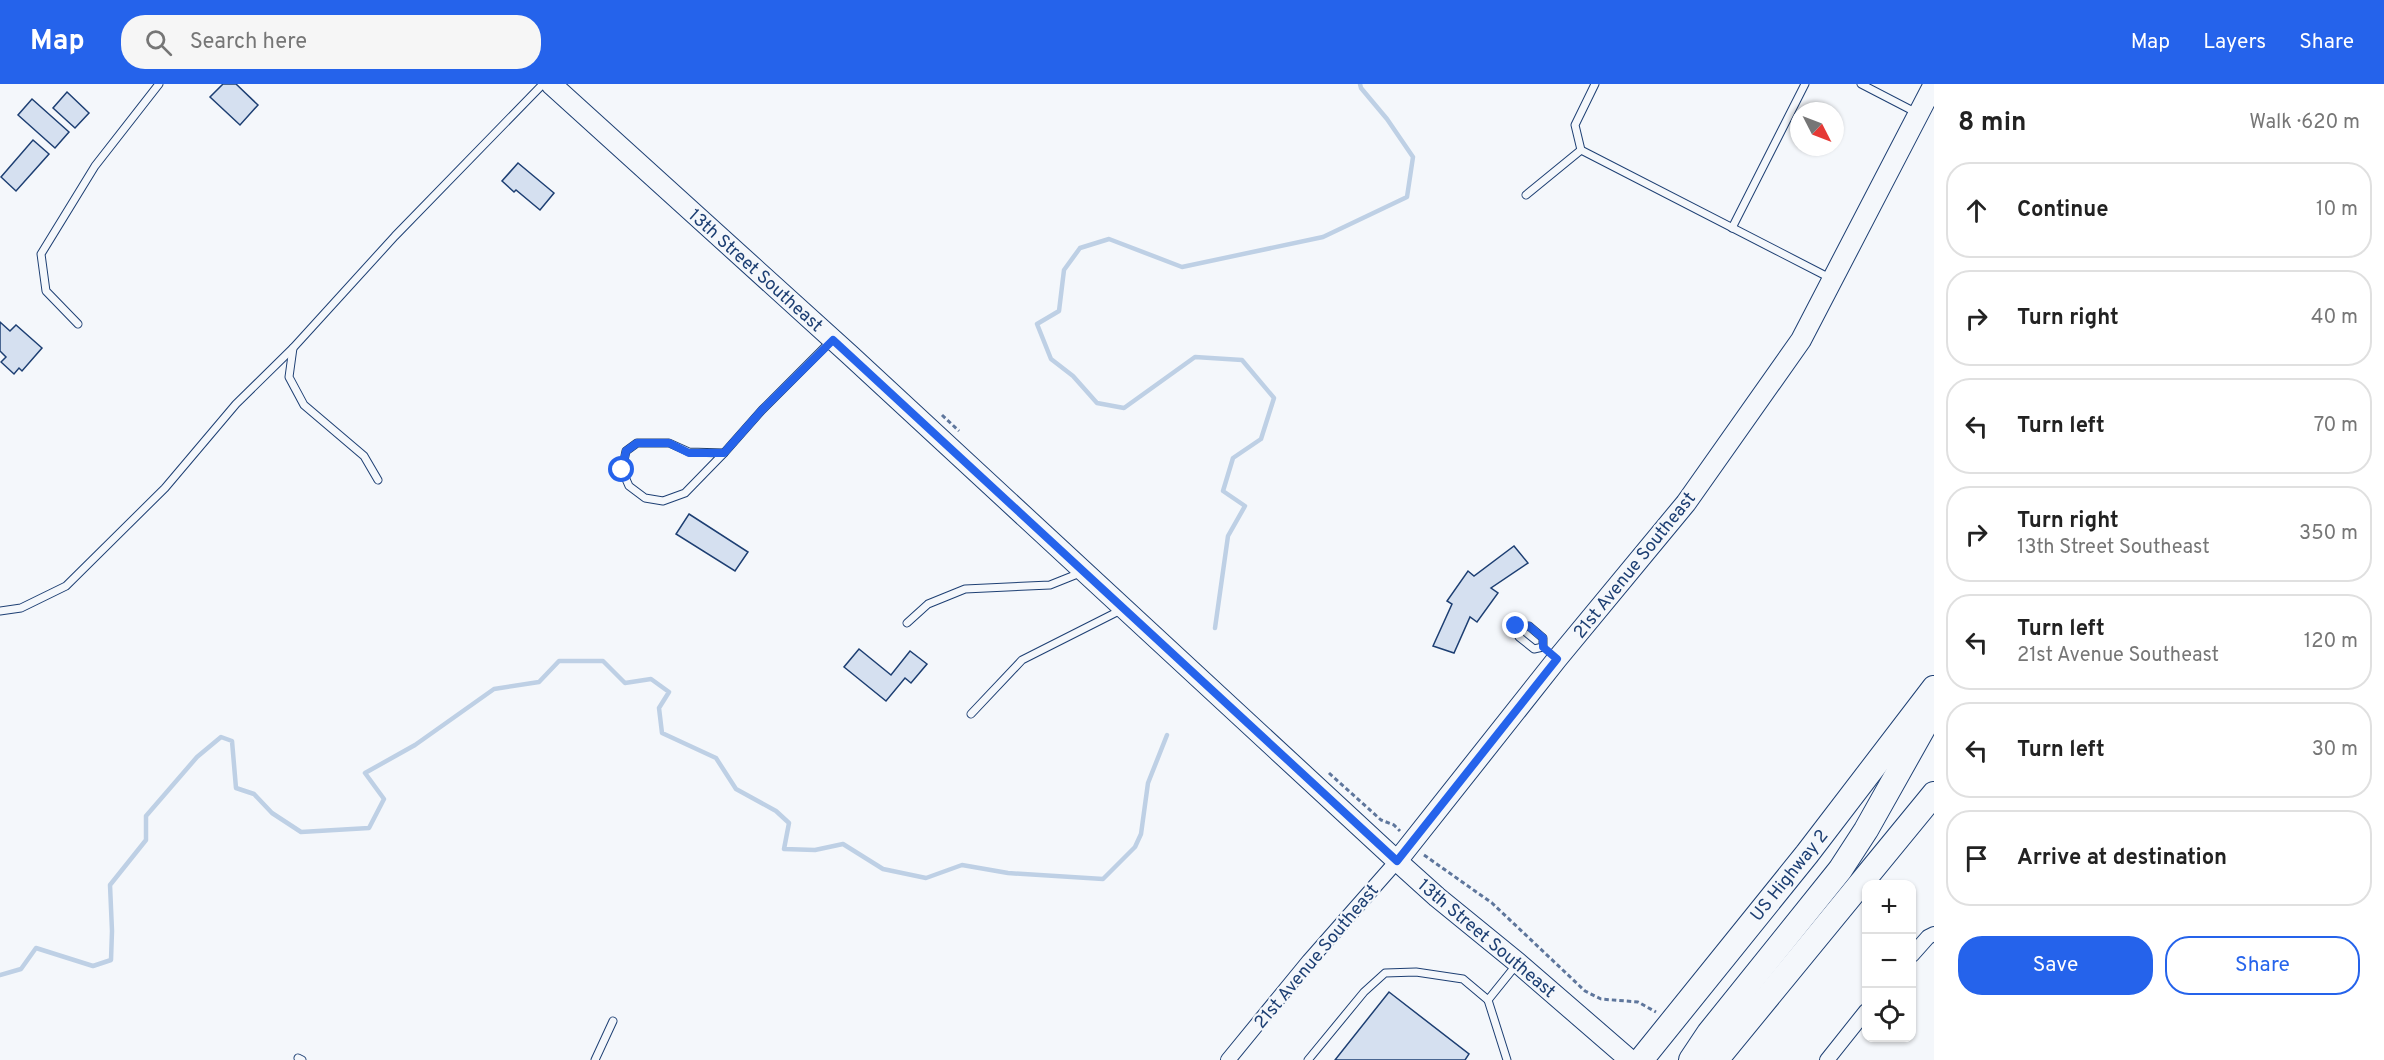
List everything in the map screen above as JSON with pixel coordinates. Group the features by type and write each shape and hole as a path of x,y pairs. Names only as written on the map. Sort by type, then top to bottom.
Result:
{"highway":[{"name":"US Highway 2","path":"1641,1060 1807,854 1934,688"},
{"path":"1691,1060 1709,1033 1840,870 1866,830 1934,709"},
{"path":"1716,1060 1934,794"}],"street":[{"name":"13th Street Southeast","path":"550,84 833,340 1397,861 1630,1060"},
{"name":"21st Avenue Southeast","path":"1228,1060 1309,961 1397,861 1550,653 1686,503 1801,340 1934,84"},
{"path":"1916,950 1934,934"},
{"path":"1827,1060 1862,1016"}],"lane":[{"path":"78,324 46,291 41,254 95,166 159,84"},
{"path":"0,611 21,608 66,586 165,488 236,404 293,348 395,236 543,84"},
{"path":"1595,84 1575,125 1581,150 1833,280"},
{"path":"1732,228 1805,84"},
{"path":"1861,84 1919,114"},
{"path":"1526,195 1581,150"},
{"path":"724,453 689,453 669,443 637,443 626,451 622,470 629,486 645,498 663,501 685,493 724,453 762,410 833,340"},
{"path":"293,348 289,377 304,405 364,456 378,480"},
{"path":"907,623 928,604 965,589 1050,585 1082,572"},
{"path":"971,714 1022,660 1124,608"},
{"path":"1529,626 1543,638 1550,653 1534,649 1519,637 1518,627 1529,626"},
{"path":"1488,1000 1518,963"},
{"path":"1308,1060 1364,992 1385,974 1416,972 1463,979 1488,1000 1507,1060"},
{"path":"595,1060 613,1021"}],"path":[{"path":"1426,858 1492,903 1585,992 1601,999 1638,1002 1653,1009"}],"building":[{"path":"223,84 236,84 258,105 240,125 210,97"},
{"path":"67,92 89,113 75,128 53,108"},
{"path":"32,99 69,132 55,148 18,115"},
{"path":"33,140 49,154 16,191 1,177"},
{"path":"518,163 554,193 540,210 502,181"},
{"path":"0,322 10,331 16,325 42,348 22,371 19,368 14,374 1,362 6,357 0,351"},
{"path":"689,514 748,552 735,571 676,534"},
{"path":"1514,546 1528,563 1491,588 1498,593 1477,622 1470,617 1454,653 1433,646 1452,604 1447,601 1468,571 1474,576"},
{"path":"859,649 891,675 910,651 927,664 911,683 905,678 886,701 844,667"},
{"path":"1389,992 1469,1054 1465,1060 1335,1060"}],"waterway":[{"path":"1215,628 1228,536 1245,506 1223,491 1233,458 1261,439 1274,398 1242,360 1195,357 1124,408 1097,403 1073,376 1051,359 1037,324 1059,311 1064,270 1080,248 1109,239 1182,267 1323,237 1407,197 1413,157 1360,84"},
{"path":"0,975 21,969 36,948 93,966 111,960 110,885 146,840 146,816 197,757 221,737 232,741 236,788 254,794 272,813 301,832 369,828 384,799 365,773 415,745 494,689 539,682 559,661 603,661 625,683 651,679 669,692 659,708 662,733 716,758 736,789 776,811 789,823 784,849 815,850 843,844 883,869 926,878 962,865 1008,873 1103,879 1135,847 1141,834 1148,783 1167,735"}],"route":[{"path":"622,470 626,451 637,443 669,443 689,453 724,453 762,410 833,340 1397,861 1557,659 1543,647 1543,638 1529,626 1520,628 1516,626"}]}
